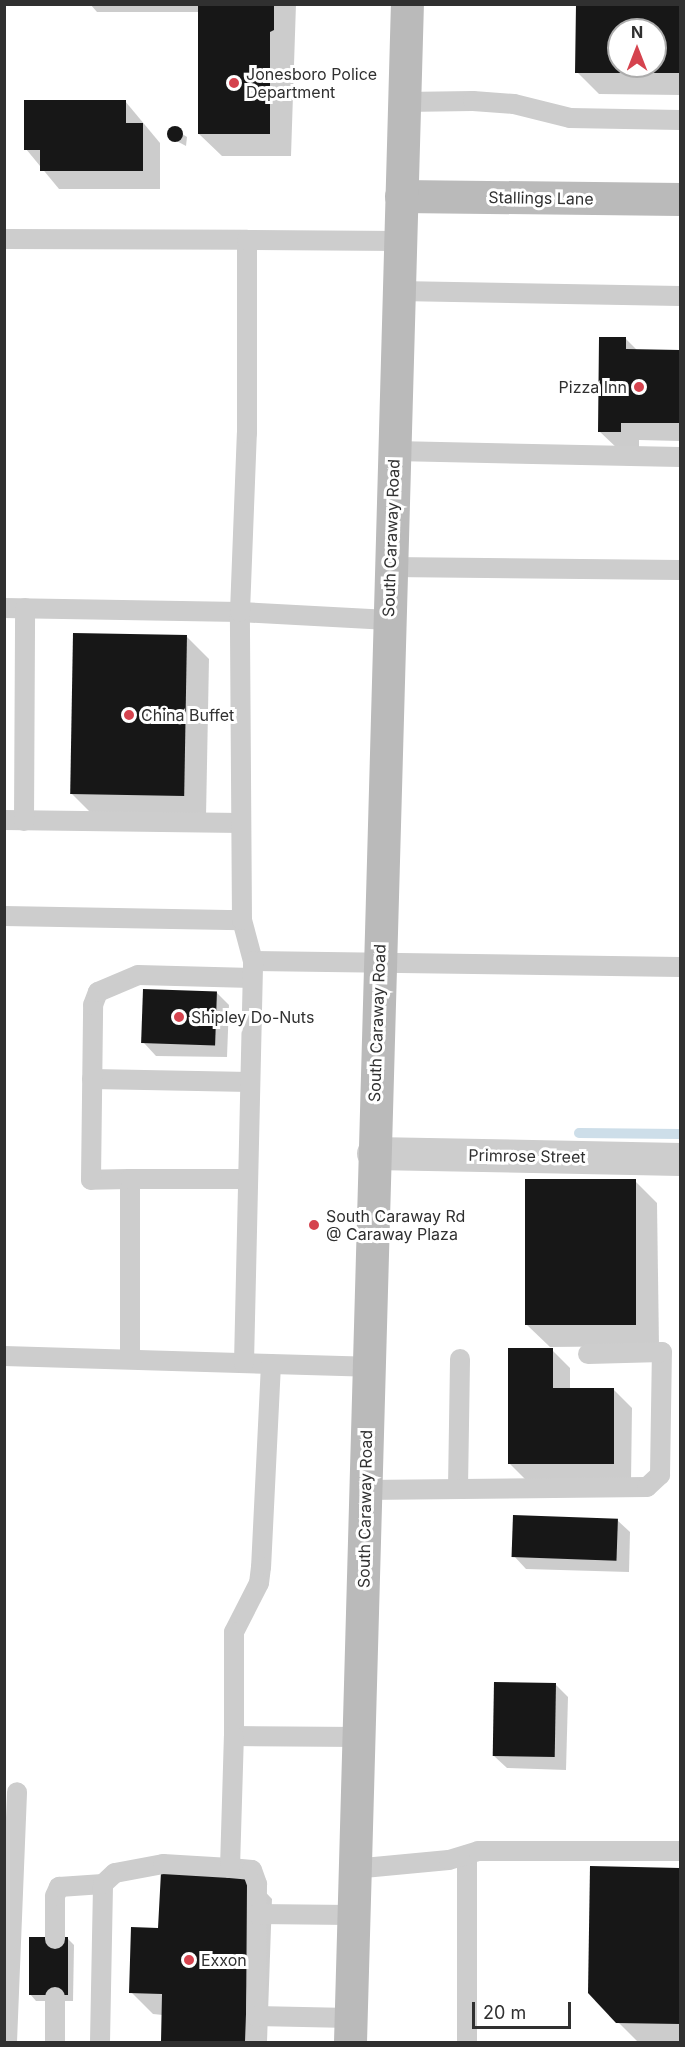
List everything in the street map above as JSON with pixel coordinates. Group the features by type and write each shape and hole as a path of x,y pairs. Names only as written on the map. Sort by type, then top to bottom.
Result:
{"street":[{"name":"South Caraway Road","path":"350,2030 351,1915 359,1737 378,963 407,4"},
{"name":"Stallings Lane","path":"401,196 681,199"},
{"name":"Primrose Street","path":"374,1153 681,1159"}],"lane":[{"path":"404,102 484,101 514,104 570,118 681,120"},
{"path":"4,239 400,241"},
{"path":"244,1363 253,970 242,920 241,824 240,612 247,433 247,240"},
{"path":"398,291 681,296"},
{"path":"394,451 681,457"},
{"path":"390,567 681,570"},
{"path":"4,608 240,612 389,620"},
{"path":"24,821 25,608"},
{"path":"4,820 241,824"},
{"path":"4,916 242,920"},
{"path":"248,1179 91,1180 93,1005 98,992 138,975 378,963 681,967"},
{"path":"92,1079 250,1082"},
{"path":"130,1179 130,1359"},
{"path":"365,1490 647,1486 660,1475 662,1352 588,1354"},
{"path":"4,1356 368,1367"},
{"path":"458,1488 460,1359"},
{"path":"230,1868 234,1632 259,1583 271,1364"},
{"path":"234,1736 359,1737"},
{"path":"7,2043 17,1792"},
{"path":"353,1869 466,1855 478,1851 681,1851"},
{"path":"466,1855 467,2043"},
{"path":"55,1939 55,1896 59,1887 103,1884 115,1873 163,1864 252,1870 256,1875 257,1914 256,2043"},
{"path":"100,2043 103,1884"},
{"path":"257,1914 351,1915"},
{"path":"55,1996 55,2043"},
{"path":"256,2016 350,2030"}],"building":[{"name":"Jonesboro Police Department","path":"198,4 274,4 274,30 270,32 270,134 198,134"},
{"path":"576,4 680,4 680,73 667,73 667,18 607,18 607,73 575,73"},
{"path":"24,100 126,100 126,123 143,123 143,171 40,171 40,150 24,150"},
{"path":"172,126 178,126 183,134 181,140 172,142 167,137 167,131"},
{"name":"Pizza Inn","path":"599,337 626,337 626,349 680,350 680,423 621,423 621,432 598,432"},
{"name":"China Buffet","path":"73,633 187,635 184,796 70,794"},
{"name":"Shipley Do-Nuts","path":"143,989 217,992 215,1046 141,1043"},
{"path":"525,1179 636,1179 636,1325 525,1325"},
{"path":"508,1348 553,1348 553,1388 614,1388 614,1464 508,1464"},
{"path":"513,1515 618,1519 616,1561 512,1557"},
{"path":"494,1682 556,1683 555,1757 493,1756"},
{"path":"590,1866 680,1868 680,2024 616,2023 588,1993"},
{"name":"Exxon","path":"161,1872 251,1875 245,2042 161,2042 162,1994 129,1993 131,1927 158,1928"},
{"path":"29,1937 68,1937 68,1995 29,1995"}],"waterway":[{"path":"579,1133 680,1134"}],"place":[{"name":"Jonesboro Police Department","path":"234,83"},
{"name":"Pizza Inn","path":"639,387"},
{"name":"China Buffet","path":"129,715"},
{"name":"Shipley Do-Nuts","path":"179,1017"},
{"name":"South Caraway Rd @ Caraway Plaza","path":"314,1225"},
{"name":"Exxon","path":"189,1960"}]}
